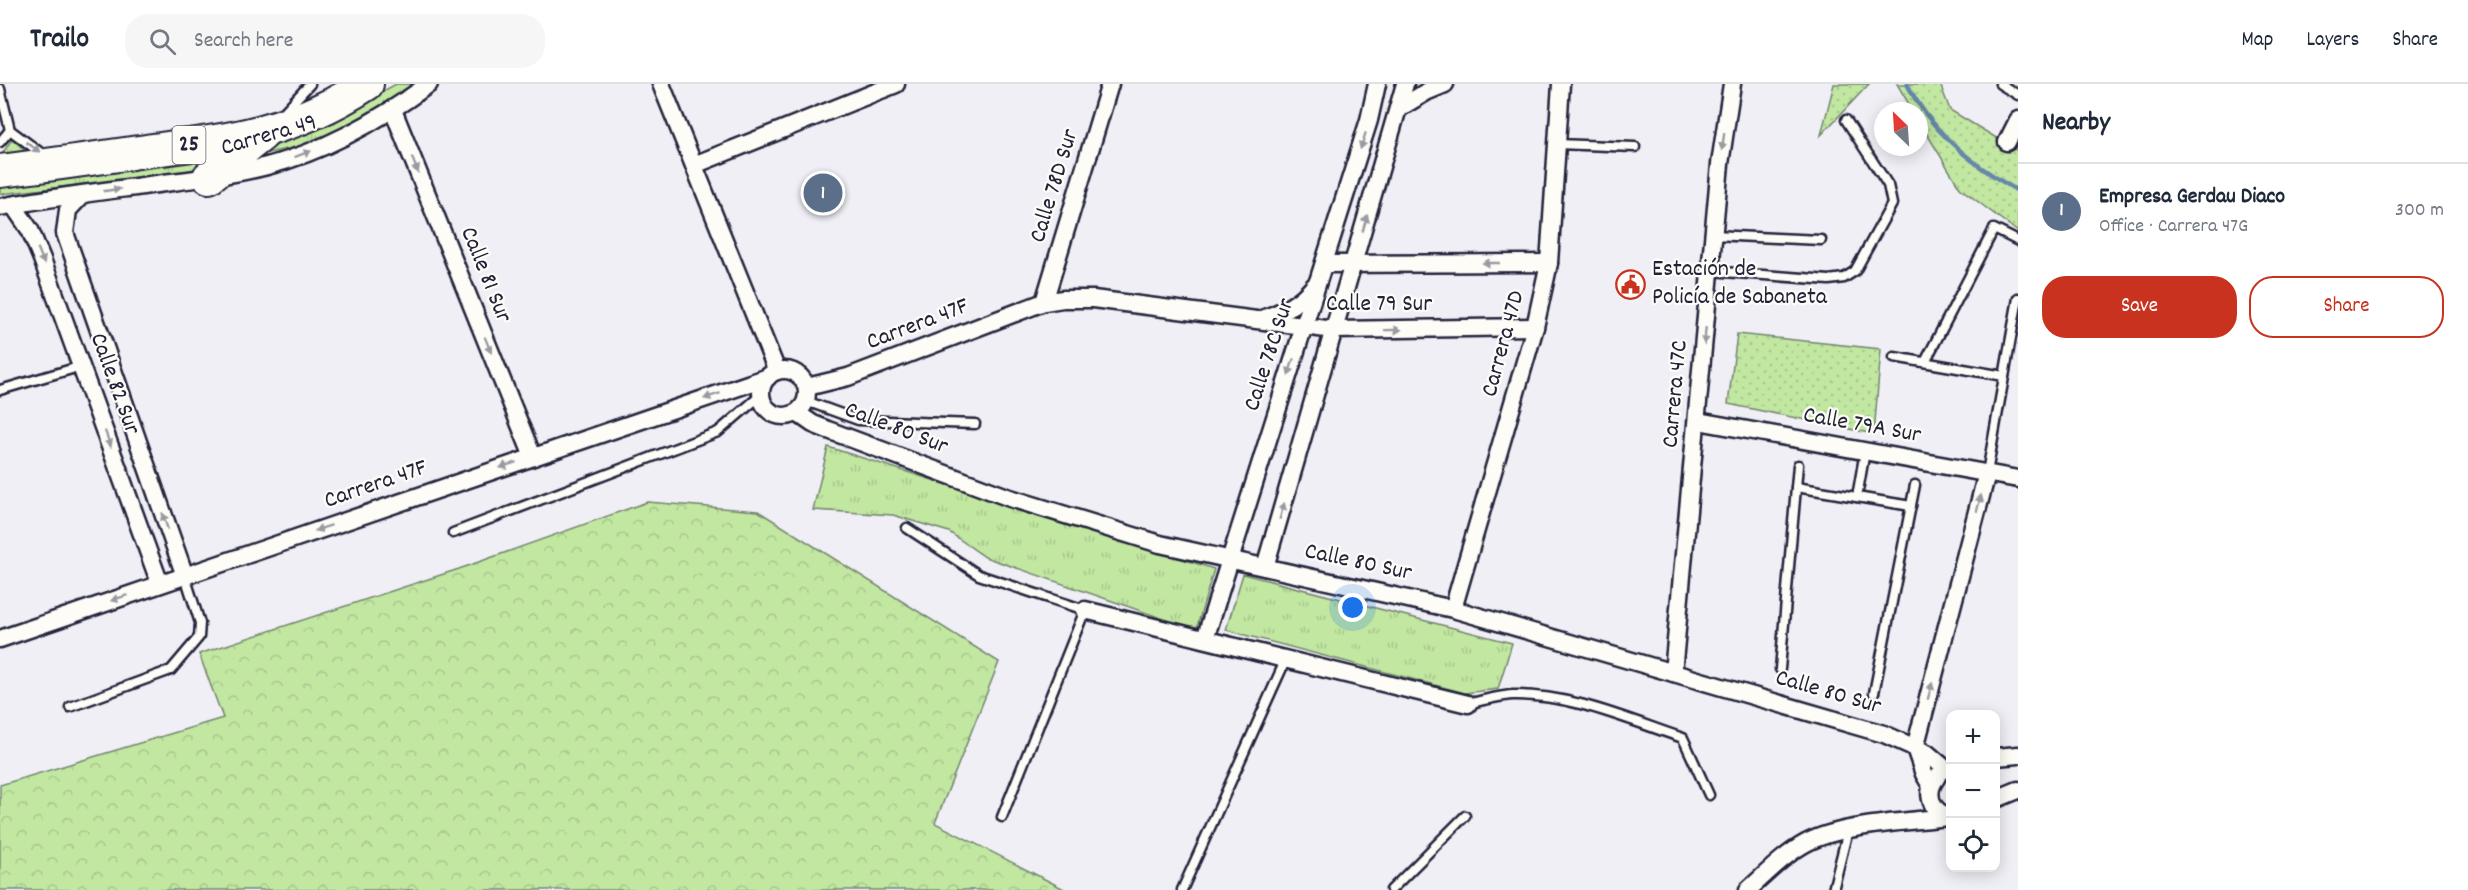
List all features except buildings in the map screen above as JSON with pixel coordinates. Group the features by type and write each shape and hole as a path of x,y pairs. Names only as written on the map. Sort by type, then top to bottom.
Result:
{"highway":[{"name":"25","path":"0,171 204,143 266,131 315,114 367,84"},
{"path":"209,177 266,131"}],"street":[{"name":"Carrera 49","path":"6,206 209,177 268,166 308,153 393,110 429,84"},
{"path":"661,84 694,165 772,374"},
{"path":"694,165 896,84"},
{"name":"Calle 78D Sur","path":"1044,302 1110,84"},
{"name":"Calle 78C Sur","path":"1205,639 1369,120 1377,84"},
{"path":"1265,567 1405,84"},
{"path":"1398,109 1428,91 1445,84"},
{"name":"Carrera 47D","path":"1453,609 1535,327 1549,263 1561,84"},
{"name":"Carrera 47C","path":"1673,673 1698,421 1713,235 1731,84"},
{"name":"Calle 81 Sur","path":"393,110 533,457"},
{"path":"2007,142 2018,120"},
{"name":"Calle 82 Sur","path":"82,195 68,210 65,233 185,576"},
{"name":"Calle 82 Sur","path":"6,206 30,231 42,258 160,584"},
{"name":"Calle 79 Sur","path":"1324,264 1549,263"},
{"path":"1257,320 1284,312 1303,300 1318,282"},
{"name":"Calle 79 Sur","path":"1044,302 1063,299 1093,299 1334,330 1535,327"},
{"name":"Carrera 47F","path":"803,400 848,377 1044,302"},
{"path":"785,370 799,375 803,400 782,416 775,414 764,404 761,395 763,383 772,374 785,370"},
{"name":"Carrera 47F","path":"0,639 772,374"},
{"name":"Calle 80 Sur","path":"803,400 813,424 1010,498 1160,544 1453,609 1884,734 1927,753 1946,768"},
{"name":"Calle 79A Sur","path":"1698,421 2018,479"},
{"path":"1946,815 1935,808 1915,748 1987,473"},
{"path":"1085,610 1468,704"},
{"path":"2000,757 2018,755"},
{"path":"1897,823 1931,794 1934,779 1946,772"},
{"path":"2000,797 2018,790"},
{"path":"1748,890 1799,847 1818,838 1848,830 1946,817"}],"lane":[{"path":"8,84 0,89 10,130 56,164"},
{"path":"266,131 310,84"},
{"path":"2000,84 2018,95"},
{"path":"1710,271 1829,280 1845,278 1855,271 1892,204 1888,185 1846,120"},
{"path":"0,142 10,130"},
{"path":"1557,144 1635,147"},
{"path":"1925,362 1994,229 2018,241"},
{"path":"1713,235 1821,240"},
{"path":"1987,473 2018,298"},
{"path":"1893,357 2004,376"},
{"path":"0,390 82,366"},
{"path":"453,533 718,432 761,395"},
{"path":"803,400 858,420 975,424"},
{"path":"1857,497 1865,451"},
{"path":"1780,669 1798,465"},
{"path":"1874,693 1915,485"},
{"path":"1796,487 1911,506"},
{"path":"907,528 979,574 1085,610 1002,817"},
{"path":"70,707 171,670 199,637 200,622 185,576"},
{"path":"1182,890 1286,659"},
{"path":"1468,704 1514,695 1555,699 1603,711 1683,738 1709,795"},
{"path":"1391,890 1465,816"},
{"path":"1833,890 1848,830"}],"green space":[{"path":"396,84 420,84 351,125 305,145 245,158 315,129"},
{"path":"1834,84 1869,84 1821,135"},
{"path":"1897,84 1940,84 1950,110 2018,151 2018,232 1960,188 1928,136 1928,102 1908,102"},
{"path":"12,139 29,154 0,157"},
{"path":"218,150 203,171 0,194 0,181"},
{"path":"1737,334 1881,349 1874,434 1728,404"},
{"path":"828,447 1214,569 1196,630 985,557 949,532 893,515 813,510"},
{"path":"647,502 758,511 999,662 935,823 1066,890 0,890 0,785 223,718 199,654 459,569"},
{"path":"1243,574 1512,643 1498,689 1465,693 1226,630"}],"waterway":[{"path":"1907,84 1928,117 1954,146 1985,170 2018,191"}],"place":[{"name":"Empresa Gerdau Diaco","path":"823,193"},
{"name":"Estación de Policía de Sabaneta","path":"1631,284"}]}
